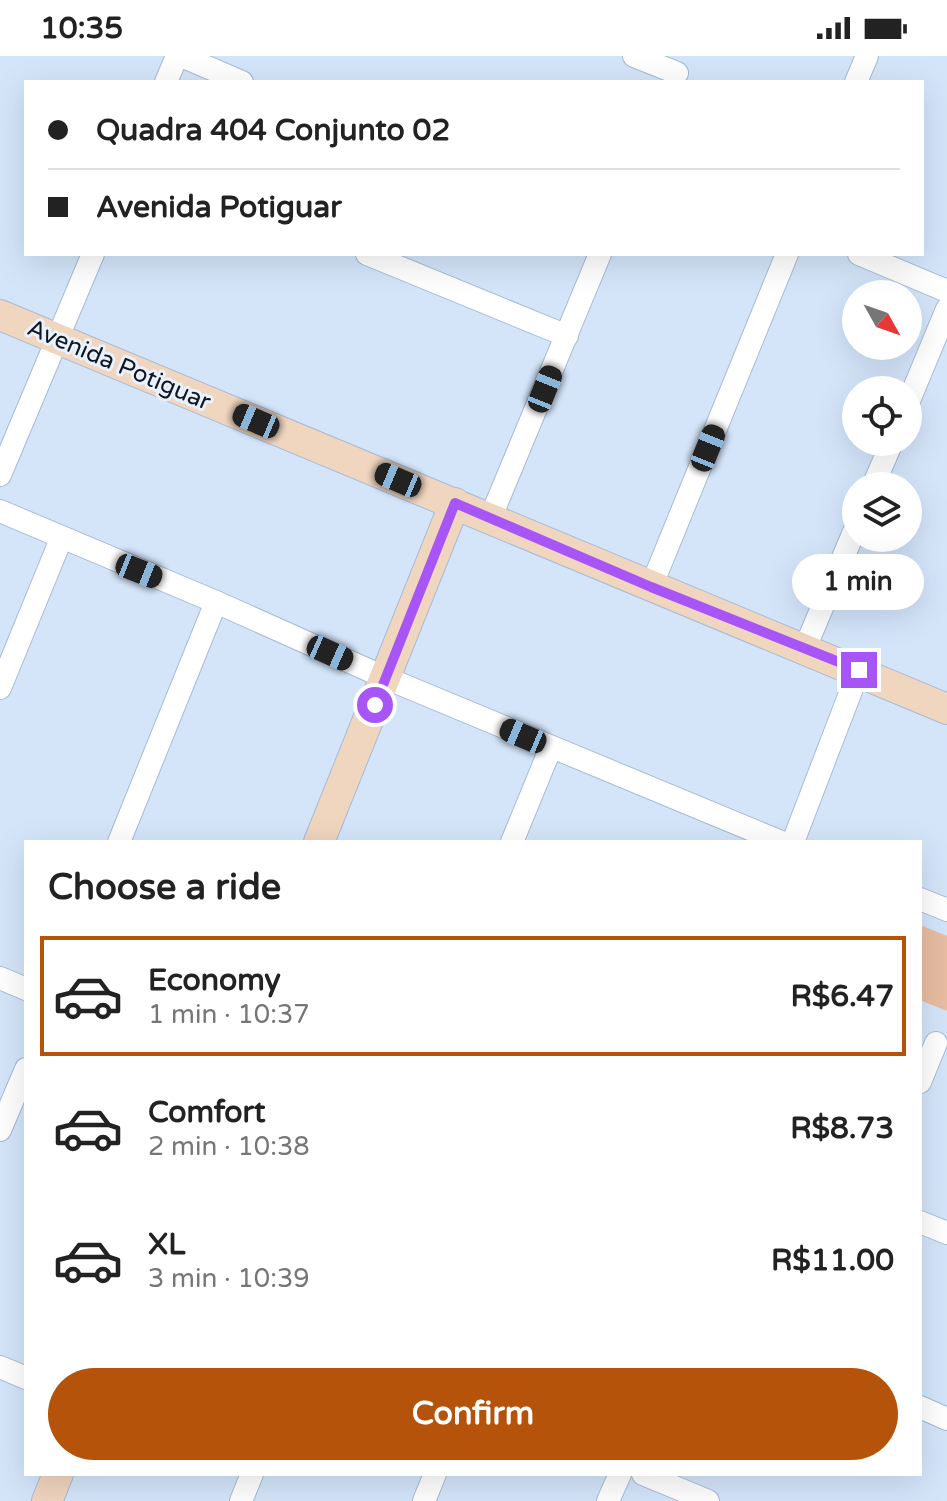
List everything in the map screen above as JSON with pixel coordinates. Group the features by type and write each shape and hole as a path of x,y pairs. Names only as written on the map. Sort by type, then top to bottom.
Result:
{"street":[{"path":"167,80 179,56 237,80"},
{"path":"634,56 678,70"},
{"path":"857,80 867,56"},
{"path":"0,475 92,256"},
{"path":"372,256 567,336"},
{"path":"490,519 599,256"},
{"path":"651,587 786,256"},
{"path":"864,256 947,291"},
{"path":"919,376 947,309"},
{"name":"Avenida Potiguar","path":"0,315 947,709"},
{"path":"320,840 455,503"},
{"path":"0,511 386,678 776,840"},
{"path":"0,688 61,539"},
{"path":"805,648 845,552"},
{"path":"120,840 216,602"},
{"path":"794,840 859,670"},
{"path":"513,840 551,747"},
{"path":"922,900 947,910"},
{"path":"0,978 24,988"},
{"path":"922,1076 934,1042"},
{"path":"0,1130 24,1074"},
{"path":"922,1223 947,1233"},
{"path":"0,1367 24,1377"},
{"path":"922,1408 947,1419"},
{"path":"424,1501 434,1476"},
{"path":"608,1501 619,1476"},
{"path":"648,1476 708,1501"}],"shaded area":[{"path":"922,926 947,936 947,1011 922,1001"}],"route":[{"path":"375,705 455,503 651,587 859,670"}]}
